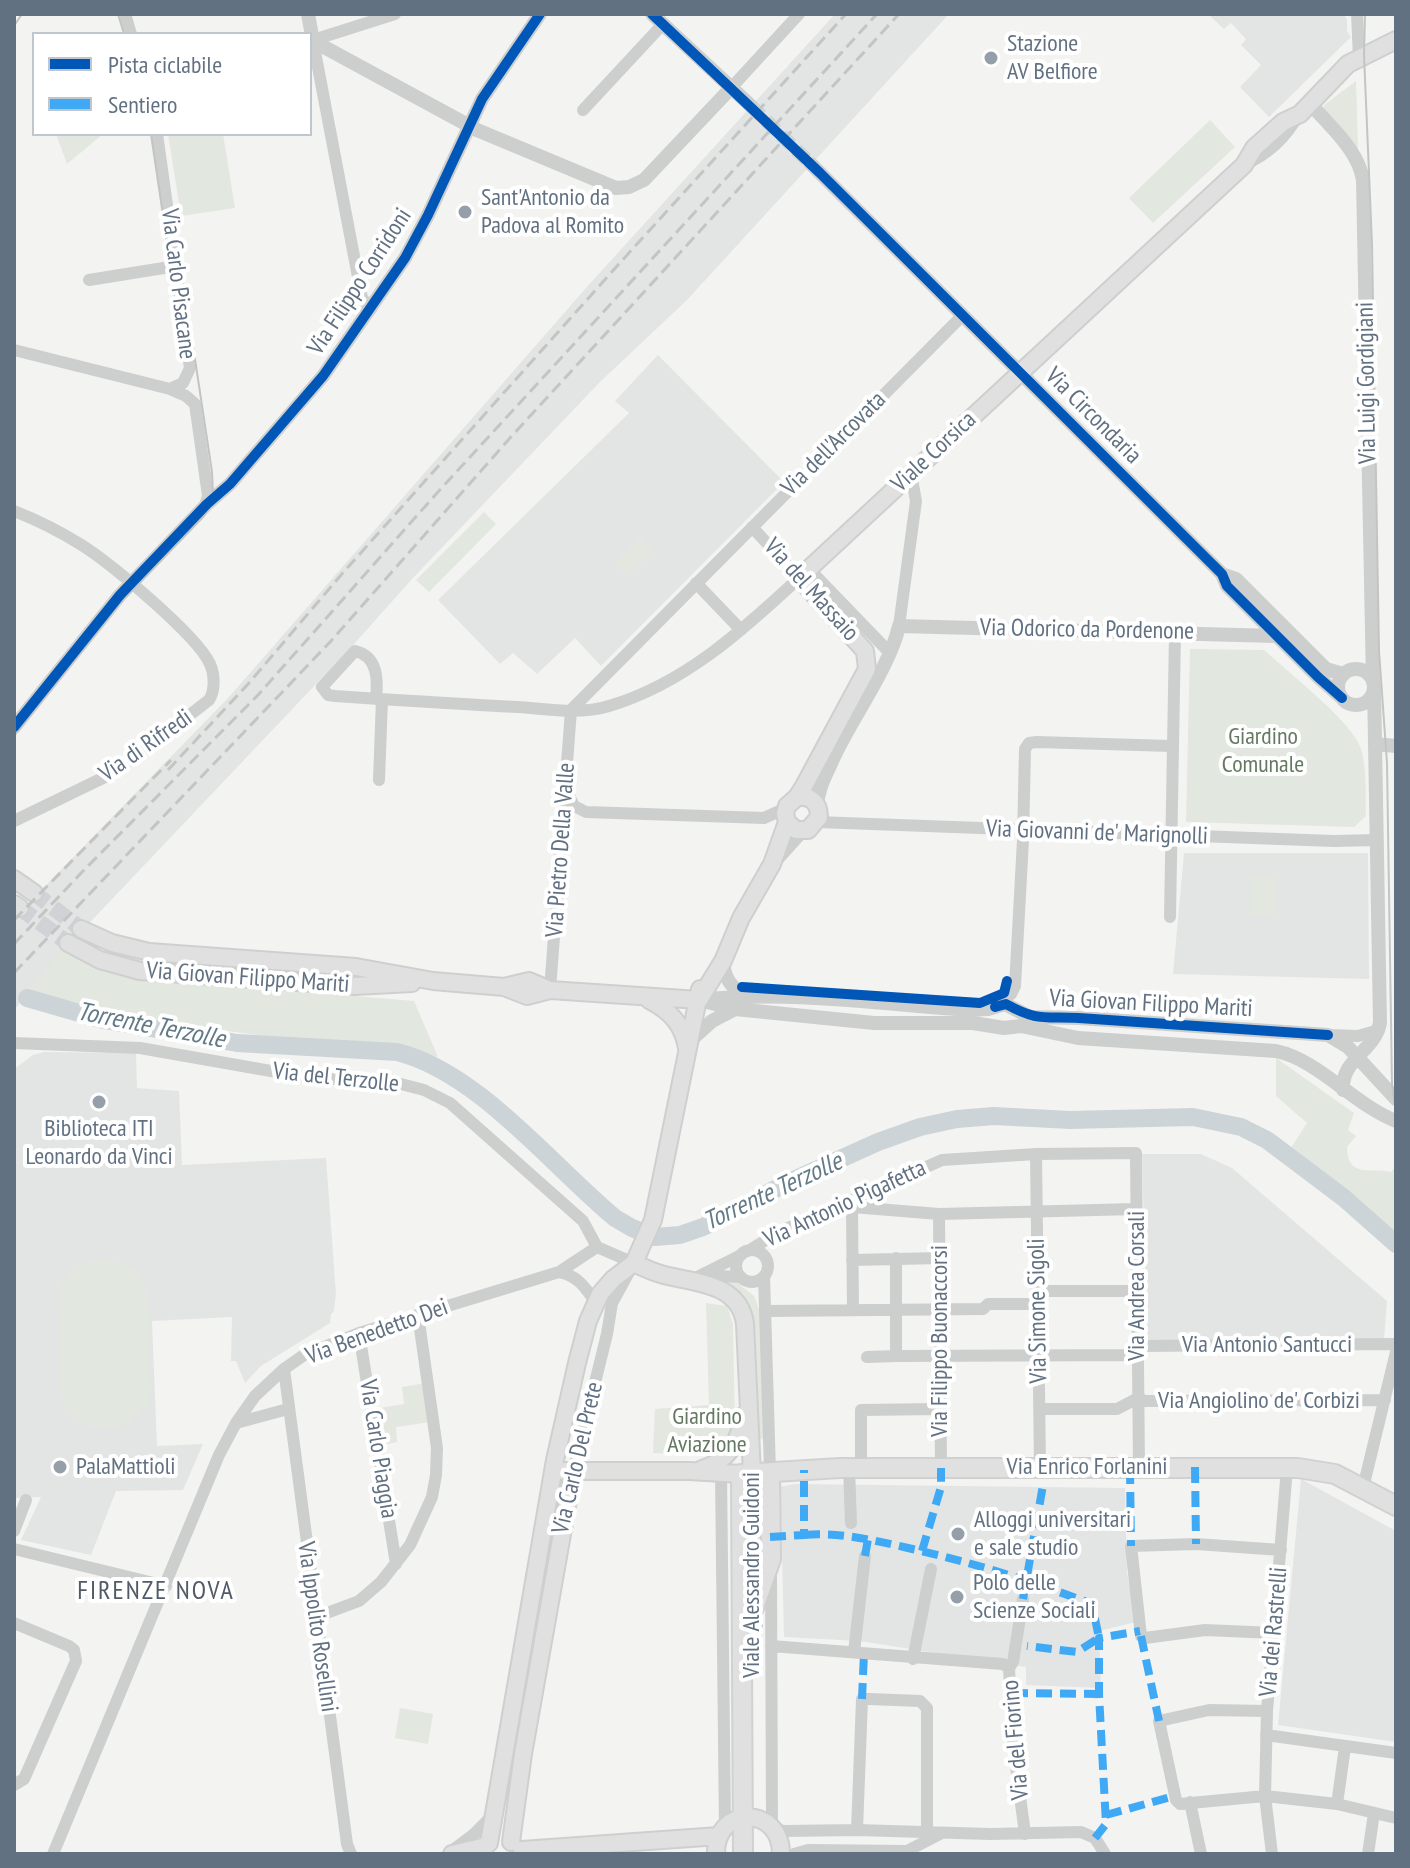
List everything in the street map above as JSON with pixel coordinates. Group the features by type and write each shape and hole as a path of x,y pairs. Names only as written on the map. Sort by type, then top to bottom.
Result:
{"main road":[{"name":"Viale Corsica","path":"804,573 1244,165 1254,148 1283,122 1305,108 1348,64 1392,42"},
{"name":"Via del Massaio","path":"804,573 809,591 867,655"},
{"path":"595,1306 608,1284 634,1263 653,1220 702,977 741,918 801,814 865,674 867,655"},
{"path":"14,879 34,893"},
{"path":"699,1000 723,961 741,918"},
{"name":"Via Giovan Filippo Mariti","path":"81,929 112,943 149,952 356,967 433,981 504,987 527,996 550,990 699,1000"},
{"name":"Via Giovan Filippo Mariti","path":"68,943 100,960 140,971 355,986 433,981"},
{"path":"644,997 661,1006 676,1020 684,1035 687,1058"},
{"name":"Viale Alessandro Guidoni","path":"634,1263 659,1274 691,1280 728,1293 742,1311 745,1324 754,1473 748,1817 743,1854"},
{"name":"Via Carlo Del Prete","path":"486,1848 495,1813 554,1466 582,1342 595,1306"},
{"path":"689,1471 713,1465 734,1446 743,1420 746,1376"},
{"path":"554,1466 573,1472 754,1473 771,1559 752,1613"},
{"name":"Via Enrico Forlanini","path":"754,1473 855,1468 1287,1468 1330,1473 1396,1506"},
{"name":"Via Carlo Del Prete","path":"519,1849 523,1754 573,1472"},
{"name":"Viale Alessandro Guidoni","path":"753,1854 748,1817 754,1473"},
{"path":"450,1854 486,1848 500,1838 519,1849 722,1832 748,1817 772,1828"},
{"name":"Viale Alessandro Guidoni","path":"772,1828 780,1840 781,1854"},
{"name":"Viale Alessandro Guidoni","path":"716,1854 722,1832"}],"street":[{"path":"312,41 395,14"},
{"name":"Via Filippo Corridoni","path":"14,727 131,583 205,506 225,490 285,423 374,304 405,258 428,215 490,84 540,14"},
{"path":"312,42 469,126 616,188 624,188 644,180 799,14"},
{"path":"1357,14 1359,58"},
{"path":"583,110 657,19 751,106"},
{"path":"312,46 363,301 374,304"},
{"name":"Via Luigi Gordigiani","path":"1305,108 1351,151 1363,180 1379,1030"},
{"name":"Via Carlo Pisacane","path":"157,136 190,368 183,383 170,389"},
{"name":"Via Circondaria","path":"811,164 1222,574 1227,586 1276,636 1345,700 1367,725 1375,744"},
{"path":"89,280 176,266"},
{"name":"Via dell'Arcovata","path":"571,710 962,316"},
{"path":"14,350 170,389"},
{"name":"Via Carlo Pisacane","path":"170,389 186,396 196,408 207,489 205,506"},
{"path":"801,814 818,792 845,733 890,653 899,626 916,501 911,474"},
{"path":"14,511 82,545 131,583"},
{"name":"Via del Massaio","path":"752,527 890,653"},
{"name":"Viale Corsica","path":"379,780 379,699 376,671 369,659 355,651 322,687 328,695 379,699 571,710 603,708 649,691 688,670 741,630 804,573"},
{"name":"Via Circondaria","path":"1222,574 1235,578 1326,669 1343,674 1361,670 1369,674 1374,684"},
{"name":"Via di Rifredi","path":"14,821 74,793 138,755 204,704 213,693 209,662 187,634 131,583"},
{"path":"696,583 741,630"},
{"name":"Via Odorico da Pordenone","path":"899,626 1276,636"},
{"path":"1170,917 1175,633"},
{"path":"867,655 890,653"},
{"path":"1343,674 1338,688 1345,700 1356,705 1372,696 1374,684"},
{"path":"595,684 593,695 603,708"},
{"name":"Via Pietro Della Valle","path":"550,990 571,710"},
{"path":"1002,1027 991,1017 1002,1007 1015,986 1025,749 1029,743 1171,746"},
{"path":"1375,744 1396,746"},
{"name":"Via Giovanni de' Marignolli","path":"565,785 570,803 586,812 764,818 801,814 1023,830 1377,840"},
{"path":"723,961 727,979 745,996"},
{"name":"Via Giovan Filippo Mariti","path":"699,1000 745,996 968,1010 1002,1007 1030,1017 1328,1035"},
{"name":"Via Giovan Filippo Mariti","path":"699,1000 735,1009 887,1024 973,1023 1027,1027 1078,1038 1281,1052 1300,1059 1373,1111 1396,1121"},
{"name":"Via Giovan Filippo Mariti","path":"1002,1007 1015,1020 1002,1027"},
{"path":"691,1040 712,1021 735,1009"},
{"path":"1328,1035 1358,1036 1379,1030"},
{"path":"1375,1077 1365,1093 1347,1093 1346,1071 1375,1039 1379,1030"},
{"path":"1328,1035 1343,1043 1396,1099"},
{"name":"Via del Terzolle","path":"14,1043 140,1048 278,1073 390,1082 424,1090 450,1103 583,1221 597,1247"},
{"name":"Via Antonio Pigafetta","path":"745,1253 779,1232 846,1207 942,1160 1036,1154 1136,1153"},
{"name":"Via Andrea Corsali","path":"1136,1153 1139,1468"},
{"name":"Via Simone Sigoli","path":"1036,1154 1040,1467"},
{"path":"853,1309 846,1207 939,1214 1136,1209"},
{"name":"Via Filippo Buonaccorsi","path":"939,1214 941,1468"},
{"path":"597,1247 634,1263"},
{"name":"Via Benedetto Dei","path":"57,1851 215,1464 236,1423 255,1396 284,1369 312,1351 359,1333 562,1270 597,1247"},
{"path":"691,1280 745,1253 758,1252 766,1259 768,1269 758,1281 719,1276 715,1287"},
{"path":"745,1253 737,1266 766,1311"},
{"path":"896,1258 896,1356"},
{"path":"852,1260 940,1258"},
{"name":"Via Carlo Del Prete","path":"573,1472 614,1297 634,1263"},
{"path":"562,1270 585,1287 595,1306"},
{"path":"754,1473 766,1311 764,1276"},
{"path":"766,1311 983,1309 988,1304 1036,1298 1138,1291"},
{"path":"316,1617 367,1596 396,1564 424,1519 436,1475 437,1448 418,1315"},
{"name":"Via Carlo Piaggia","path":"359,1333 396,1564"},
{"name":"Via Antonio Santucci","path":"867,1357 1396,1344"},
{"path":"1363,1488 1396,1352"},
{"name":"Via Ippolito Rosellini","path":"284,1369 348,1851"},
{"name":"Via Angiolino de' Corbizi","path":"1040,1409 1117,1409 1138,1398 1145,1401 1385,1400"},
{"path":"236,1423 288,1409"},
{"path":"851,1523 861,1410 941,1409"},
{"name":"Via dei Rastrelli","path":"1272,1854 1265,1796 1266,1735 1287,1468"},
{"name":"Viale Alessandro Guidoni","path":"721,1473 722,1832"},
{"path":"14,1531 26,1500"},
{"path":"1274,1633 1205,1630 1149,1639 1141,1636 1131,1546 1196,1544 1281,1550"},
{"path":"14,1549 166,1586"},
{"path":"859,1653 865,1556"},
{"name":"Viale Alessandro Guidoni","path":"771,1559 772,1828"},
{"path":"913,1659 931,1569"},
{"path":"532,1598 549,1601"},
{"name":"Via del Fiorino","path":"1023,1599 1021,1646 1009,1668 1013,1744 1025,1834"},
{"path":"14,1623 69,1646 74,1650 76,1661 24,1779 14,1785"},
{"path":"771,1646 1003,1664 1009,1668"},
{"path":"857,1830 862,1699 912,1700 925,1704 928,1716 927,1832"},
{"path":"512,1708 531,1711"},
{"path":"1267,1711 1209,1710 1159,1721 1174,1796 1180,1804 1265,1796 1337,1804 1396,1818"},
{"path":"1266,1735 1396,1753"},
{"path":"1337,1804 1345,1747"},
{"path":"1190,1802 1201,1854"},
{"path":"450,1854 495,1813"},
{"path":"1368,1854 1374,1813"},
{"path":"772,1828 784,1831 1086,1833 1097,1840 1105,1854"},
{"path":"907,1851 914,1841 908,1831"},
{"path":"794,1854 808,1850 907,1851 934,1836 951,1832"}],"shaded area":[{"path":"835,14 949,14 687,300 600,382 412,579 78,935 14,1010 14,918 229,697 585,289"},
{"path":"1208,14 1343,14 1351,37 1269,117 1240,87 1261,65 1241,45 1246,39 1231,23 1224,29"},
{"path":"658,355 784,482 601,666 575,638 537,674 513,653 500,664 438,600 629,413 615,401"},
{"path":"1184,853 1368,853 1369,979 1173,974"},
{"path":"44,1052 136,1053 137,1088 179,1091 182,1165 326,1158 336,1294 330,1323 261,1366 245,1383 236,1361 231,1361 232,1317 152,1321 157,1446 203,1444 183,1490 116,1491 91,1555 21,1540 41,1497 14,1498 14,1069 33,1055"},
{"path":"1142,1154 1201,1154 1232,1168 1387,1301 1384,1339 1147,1341"},
{"path":"1301,1479 1396,1531 1396,1742 1278,1725"},
{"name":"Polo delle Scienze Sociali","path":"796,1484 1125,1488 1127,1572 1136,1622 1099,1631 1101,1688 1026,1685 1026,1667 859,1641 784,1637 782,1551 776,1537 778,1487"}],"green space":[{"path":"1356,81 1357,150 1324,114 1324,105"},
{"path":"1210,120 1235,147 1153,223 1129,198"},
{"path":"57,136 101,136 67,164"},
{"path":"168,136 223,136 235,208 181,216"},
{"path":"484,512 496,524 429,592 416,580"},
{"path":"640,536 654,551 628,577 614,562"},
{"name":"Giardino Comunale","path":"1190,649 1264,650 1329,708 1351,732 1361,750 1366,816 1354,827 1186,822"},
{"path":"1251,875 1277,877 1275,917 1249,915"},
{"path":"64,949 105,972 126,977 414,1001 438,1057 283,1039 180,1023 27,990"},
{"path":"1276,1058 1354,1113 1348,1130 1356,1136 1347,1147 1351,1164 1362,1170 1391,1172 1396,1166 1396,1237 1289,1151 1307,1123 1276,1096"},
{"path":"107,1259 134,1269 141,1277 148,1296 151,1397 146,1408 130,1422 110,1429 90,1426 73,1416 61,1399 58,1294 71,1273 90,1262"},
{"path":"735,1281 754,1296 760,1312 764,1439 758,1438 750,1305 743,1294 724,1282"},
{"name":"Giardino Aviazione","path":"706,1303 727,1306 733,1324 735,1430 721,1453 711,1456 653,1453 655,1409 709,1405"},
{"path":"426,1383 431,1422 396,1427 397,1442 379,1446 374,1409 404,1404 402,1387"},
{"path":"400,1708 433,1714 428,1744 395,1738"}],"waterway":[{"name":"Torrente Terzolle","path":"27,998 104,1020 237,1043 397,1052 427,1063 456,1079 513,1123 615,1218 655,1237 680,1235 703,1227 787,1183 878,1142 920,1127 957,1119 994,1116 1070,1120 1193,1117 1241,1127 1267,1140 1344,1198 1396,1244"}],"tunnel":[{"path":"751,106 811,164"},
{"path":"34,893 81,929"},
{"path":"20,908 68,943"}],"tram line":[{"path":"14,26 22,14"},
{"path":"118,14 123,32"},
{"path":"1365,14 1379,651 1387,763 1392,1085 1396,1111"},
{"path":"14,736 119,604 204,516 213,494 187,306 167,242 151,136"}],"railway":[{"path":"168,770 846,14"},
{"path":"14,944 259,694 437,493 877,14"},
{"path":"14,973 331,641 510,438 899,14"},
{"path":"14,920 171,760"}],"marked path":[{"path":"1195,1467 1196,1544"},
{"path":"922,1551 941,1487 941,1468"},
{"path":"1130,1468 1131,1546"},
{"path":"770,1537 804,1535 804,1470"},
{"path":"1023,1599 1043,1485"},
{"path":"804,1535 856,1537 931,1553 1092,1604 1099,1638 1077,1652 1027,1646"},
{"path":"865,1556 868,1539"},
{"path":"1095,1838 1106,1824 1099,1638 1140,1631"},
{"path":"1141,1636 1159,1721"},
{"path":"862,1699 864,1653"},
{"path":"1012,1693 1099,1694"},
{"path":"1106,1815 1174,1796"}],"cycle path":[{"path":"14,727 120,595 230,484 323,376 405,258 482,99 540,14"},
{"path":"652,14 820,173 1222,574 1227,586 1342,698"},
{"path":"742,987 980,1003 1004,993 1007,981"},
{"path":"995,1007 1006,1004 1026,1014 1042,1017 1328,1035"}],"place":[{"name":"Stazione AV Belfiore","path":"991,58"},
{"name":"Sant'Antonio da Padova al Romito","path":"465,212"},
{"name":"Biblioteca ITI Leonardo da Vinci","path":"99,1102"},
{"name":"PalaMattioli","path":"60,1467"},
{"name":"Alloggi universitari e sale studio","path":"958,1534"},
{"name":"Polo delle Scienze Sociali","path":"957,1597"}],"district":[{"name":"FIRENZE NOVA","path":"156,1592"}]}
